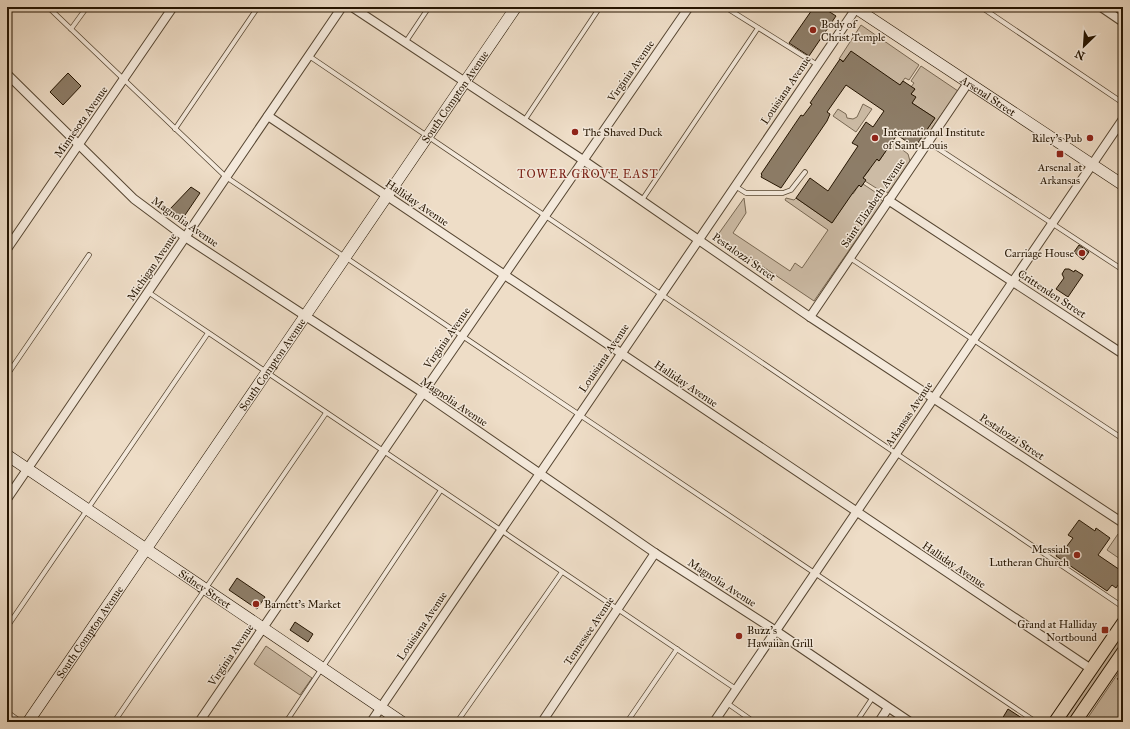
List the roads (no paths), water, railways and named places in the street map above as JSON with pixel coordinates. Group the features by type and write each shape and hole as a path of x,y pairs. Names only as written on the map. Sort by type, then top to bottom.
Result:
{"main road":[{"name":"South Compton Avenue","path":"28,722 516,7"},
{"name":"Arsenal Street","path":"856,7 1123,185"},
{"name":"Sidney Street","path":"7,455 402,722"},
{"path":"1055,722 1123,623"},
{"path":"1075,722 1123,652"}],"street":[{"name":"Minnesota Avenue","path":"7,249 173,7"},
{"name":"Michigan Avenue","path":"7,499 342,7"},
{"name":"Pestalozzi Street","path":"352,7 583,160 810,316 1123,523"},
{"name":"Virginia Avenue","path":"198,722 422,393 689,7"},
{"name":"Louisiana Avenue","path":"371,722 856,7"},
{"path":"1101,7 1123,22"},
{"name":"Magnolia Avenue","path":"7,74 134,199 186,237 422,393 655,553 776,631 910,722"},
{"name":"Saint Elizabeth Avenue","path":"810,316 968,83"},
{"name":"Halliday Avenue","path":"268,116 1091,669"},
{"name":"Arkansas Avenue","path":"714,722 1123,119"},
{"name":"Crittenden Street","path":"888,200 1123,354"},
{"name":"Tennessee Avenue","path":"542,722 655,553"},
{"path":"879,722 888,708"}],"lane":[{"path":"48,7 226,177 1036,722"},
{"path":"71,30 87,7"},
{"path":"175,129 258,7"},
{"path":"405,43 429,7"},
{"path":"524,121 600,7"},
{"path":"725,7 816,64"},
{"path":"980,7 1123,103"},
{"path":"642,200 758,28"},
{"path":"309,56 1123,607"},
{"path":"928,142 1123,270"},
{"path":"734,186 746,193 783,193 791,190 805,172"},
{"path":"7,375 89,255"},
{"path":"850,258 1123,439"},
{"path":"148,292 736,689"},
{"path":"7,627 208,333"},
{"path":"114,722 326,413"},
{"path":"286,722 441,490"},
{"path":"457,722 562,572"},
{"path":"627,722 677,649"},
{"path":"858,721 873,697"},
{"path":"727,703 754,722"},
{"path":"7,712 21,722"}],"place":[{"name":"Body of Christ Temple","path":"813,30"},
{"name":"The Shaved Duck","path":"575,132"},
{"name":"International Institute of Saint Louis","path":"875,138"},
{"name":"Riley's Pub","path":"1090,138"},
{"name":"Arsenal at Arkansas","path":"1060,154"},
{"name":"Carriage House","path":"1082,253"},
{"name":"Messiah Lutheran Church","path":"1077,555"},
{"name":"Barnett’s Market","path":"256,604"},
{"name":"Grand at Halliday Nortbound","path":"1105,630"},
{"name":"Buzz’s Hawaiian Grill","path":"739,636"}],"district":[{"name":"TOWER GROVE EAST","path":"588,174"}]}
